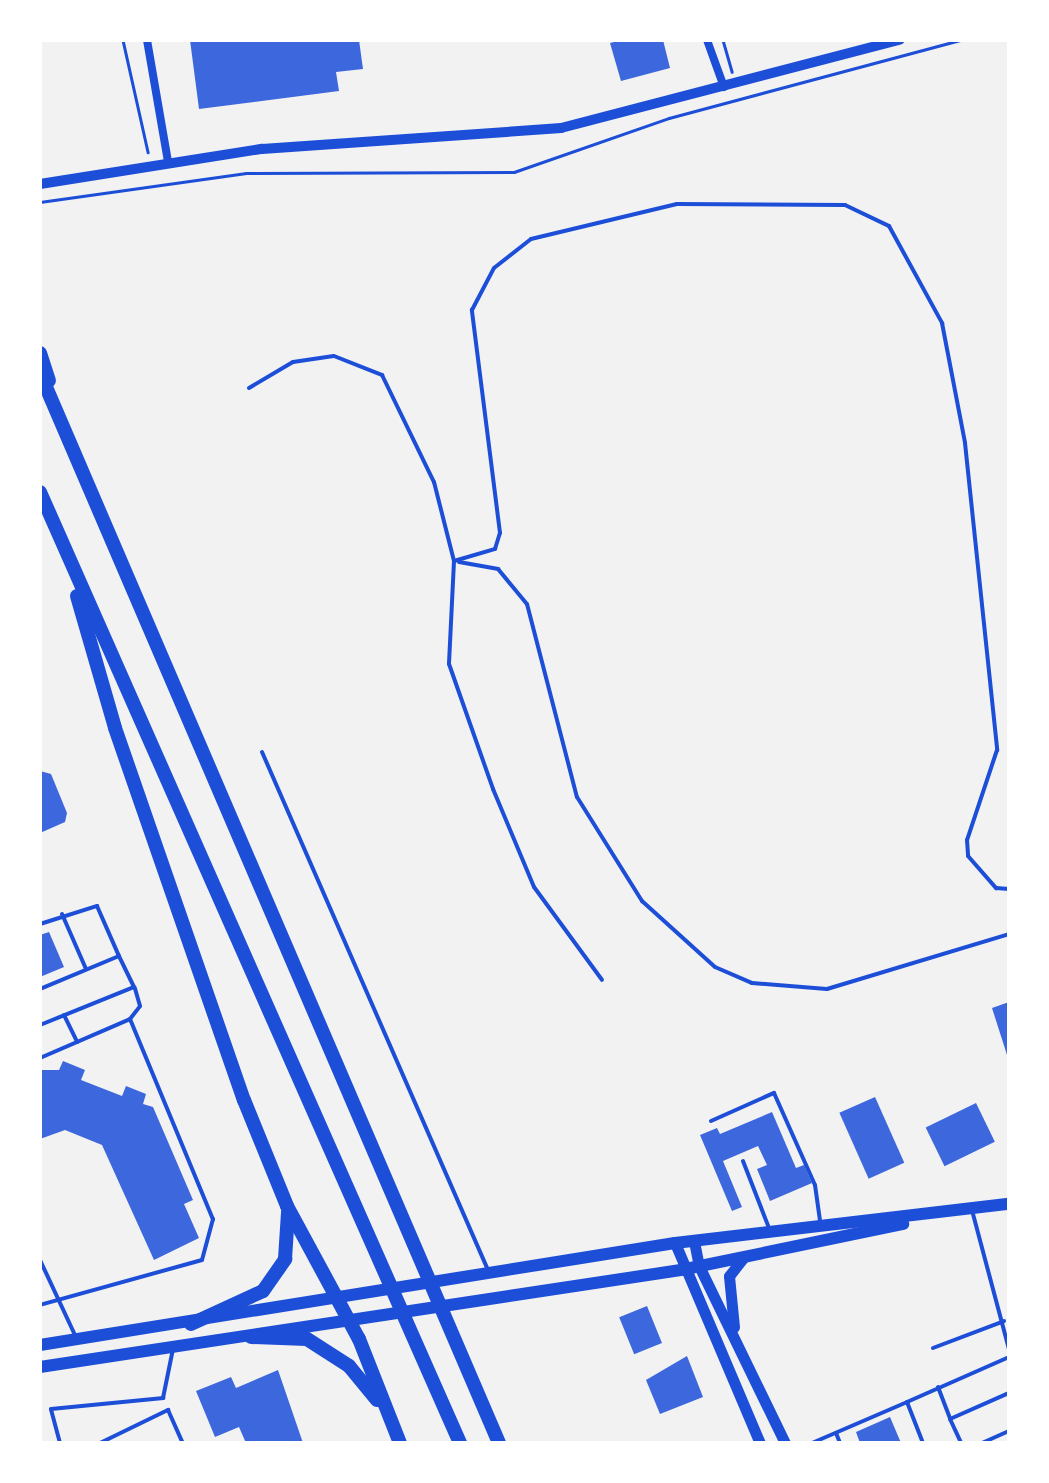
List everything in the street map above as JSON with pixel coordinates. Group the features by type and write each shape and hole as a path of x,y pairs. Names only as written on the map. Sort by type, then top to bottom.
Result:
{"highway":[{"path":"40,353 69,438"},
{"path":"40,373 499,1443"},
{"path":"40,492 460,1443"},
{"path":"64,552 156,853 287,1206 349,1322 400,1443"},
{"path":"191,1324 263,1291 285,1259 287,1206"},
{"path":"251,1336 307,1338 349,1366 384,1408"}],"main road":[{"path":"40,1345 694,1241 1009,1204"},
{"path":"40,1367 681,1270 948,1212"},
{"path":"694,1241 700,1266 785,1443"},
{"path":"675,1244 681,1270 760,1443"},
{"path":"736,1336 729,1276 744,1257"}],"street":[{"path":"147,40 168,161"},
{"path":"708,40 724,87"},
{"path":"40,184 168,161 312,143 561,128 900,40"}],"lane":[{"path":"454,561 495,550 500,533 472,310 494,268 531,239 677,204 716,202 845,205 889,226 942,323 965,443 996,750 966,840 968,856 996,888 1009,889"},
{"path":"249,388 294,362 334,356 382,375 434,482 454,561 450,664 493,789 534,887 602,980"},
{"path":"454,561 498,569 526,604 577,797 642,901 715,967 752,983 827,989 1009,934"},
{"path":"262,752 491,1275"},
{"path":"40,924 97,906 140,1006 130,1019 42,1057 40,1048"},
{"path":"62,914 86,970"},
{"path":"40,988 119,956"},
{"path":"40,1025 134,987"},
{"path":"64,1015 76,1042"},
{"path":"40,1305 202,1260 212,1239 209,1205 130,1019"},
{"path":"711,1120 774,1093 815,1184 822,1226"},
{"path":"743,1161 771,1232"},
{"path":"972,1209 1009,1349"},
{"path":"40,1260 77,1339"},
{"path":"933,1348 1004,1321"},
{"path":"173,1349 163,1398 183,1443"},
{"path":"812,1443 1009,1357"},
{"path":"938,1387 961,1443"},
{"path":"950,1419 1009,1393"},
{"path":"60,1443 52,1409 163,1398"},
{"path":"907,1402 923,1443"},
{"path":"100,1443 168,1410"},
{"path":"836,1432 840,1443"},
{"path":"982,1443 1009,1432"}],"path":[{"path":"123,40 153,183"},
{"path":"722,40 732,71"},
{"path":"738,93 740,101"}],"building":[{"path":"190,40 359,40 363,69 336,72 339,91 199,109"},
{"path":"663,40 670,68 621,81 610,43"},
{"path":"40,771 51,774 67,813 65,822 40,833"},
{"path":"49,932 64,967 40,977 40,935"},
{"path":"1009,1002 1009,1058 1008,1058 992,1008"},
{"path":"63,1061 85,1070 81,1080 122,1096 126,1086 146,1094 143,1104 153,1107 193,1200 184,1204 199,1238 154,1260 102,1145 65,1130 40,1139 40,1070 59,1070"},
{"path":"875,1097 904,1163 869,1179 839,1113"},
{"path":"976,1103 995,1142 945,1166 926,1128"},
{"path":"772,1112 796,1168 804,1165 812,1183 770,1201 757,1169 767,1165 758,1146 723,1161 742,1207 732,1211 700,1135 717,1128 720,1134"},
{"path":"647,1306 662,1343 634,1354 619,1317"},
{"path":"687,1356 703,1397 660,1414 646,1380"},
{"path":"278,1370 303,1443 246,1443 239,1427 215,1437 196,1391 231,1377 236,1388"},
{"path":"890,1417 901,1443 860,1443 856,1432"}]}
